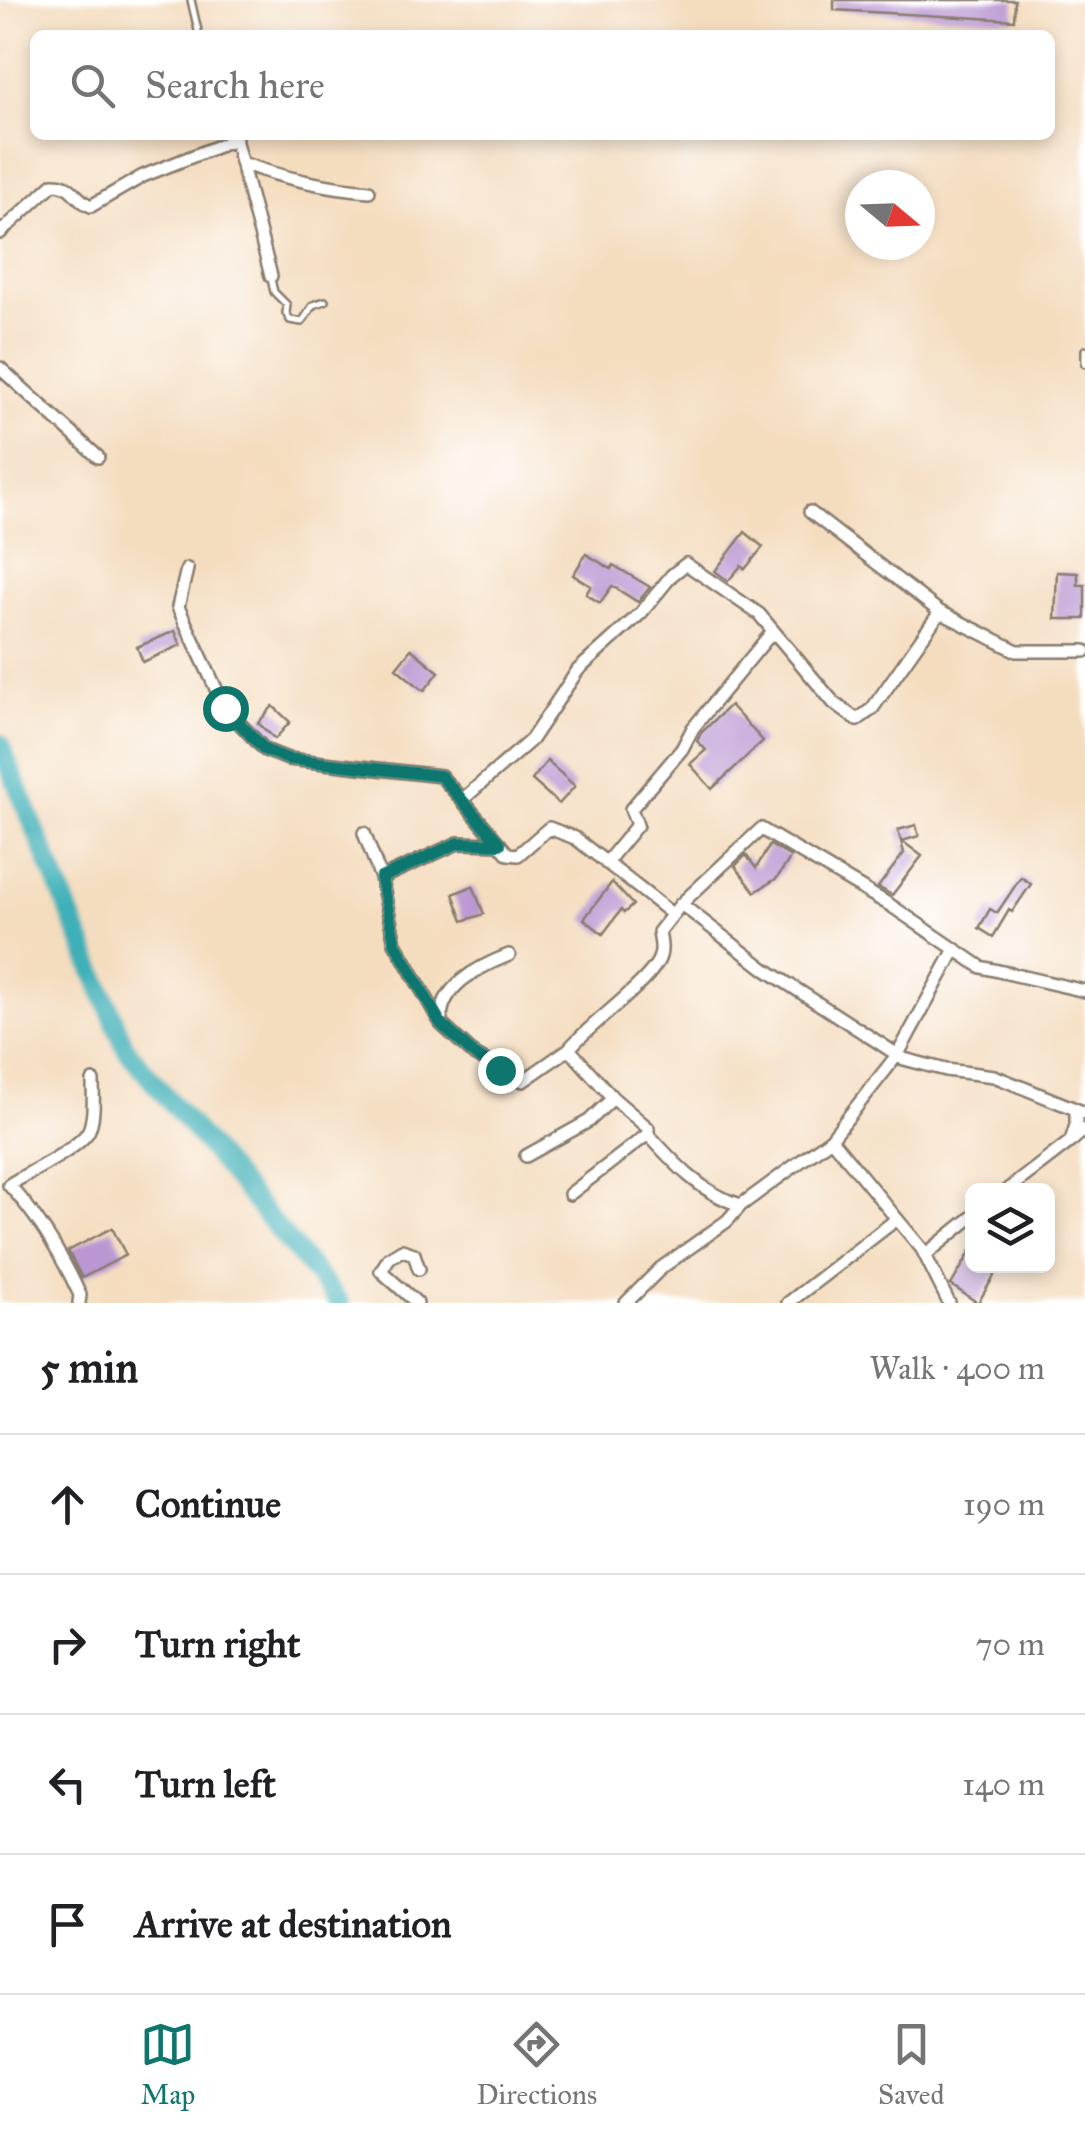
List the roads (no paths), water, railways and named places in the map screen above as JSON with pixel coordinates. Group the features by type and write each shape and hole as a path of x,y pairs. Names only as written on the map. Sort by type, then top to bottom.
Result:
{"street":[{"path":"0,233 53,184 72,188 82,202 91,206 143,176 228,140"},
{"path":"236,140 271,276"},
{"path":"242,163 317,186 369,191"},
{"path":"0,368 98,457"},
{"path":"810,512 940,612 1017,651 1085,651"},
{"path":"462,800 531,740 578,670 641,614 672,575 686,564 760,614 834,702 858,720 883,694 940,612"},
{"path":"187,569 178,607 225,708 265,750 288,759 441,776 508,854 518,854 549,828 575,838 606,863 904,1059 930,1067 994,1076 1081,1119 1071,1141 1016,1183"},
{"path":"606,863 636,825 630,808 682,749 693,728 772,631"},
{"path":"364,833 381,878 395,943 441,1024 475,1055 523,1081 569,1048 585,1029 655,969 662,946 659,932 676,909 761,829 890,905 981,967 1085,992"},
{"path":"381,878 458,843 500,844"},
{"path":"626,1303 700,1237 832,1139 898,1054 954,951"},
{"path":"441,1024 441,1004 447,994 484,966 509,955"},
{"path":"569,1048 700,1184 723,1200 741,1206"},
{"path":"79,1303 80,1296 55,1247 4,1189 73,1146 88,1132 93,1081"},
{"path":"526,1156 589,1121 613,1098"},
{"path":"570,1194 648,1134"},
{"path":"832,1139 925,1254 950,1303"},
{"path":"788,1303 897,1219"},
{"path":"925,1254 965,1223"},
{"path":"417,1303 381,1271 389,1258 402,1250 414,1254 419,1269"}],"lane":[{"path":"191,0 198,30"},
{"path":"271,276 274,292 287,305 290,320 302,322 313,305 325,302"},
{"path":"1085,350 1085,364"}],"waterway":[{"path":"0,744 126,1049 340,1303"}]}
